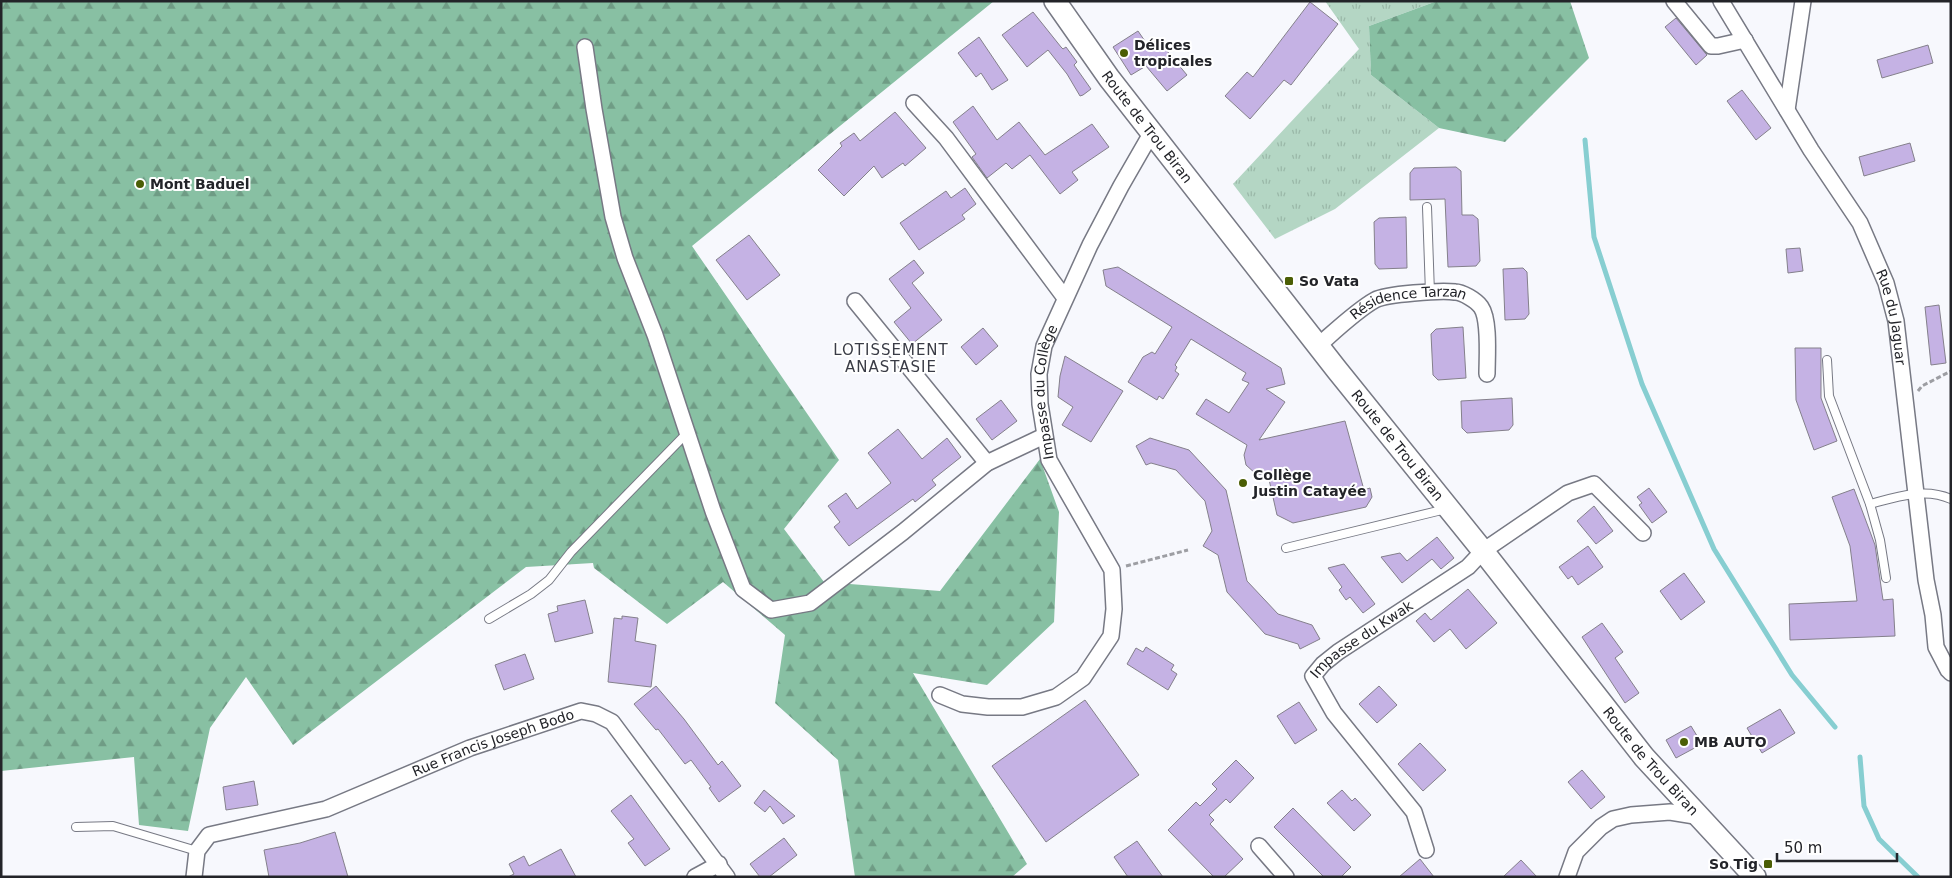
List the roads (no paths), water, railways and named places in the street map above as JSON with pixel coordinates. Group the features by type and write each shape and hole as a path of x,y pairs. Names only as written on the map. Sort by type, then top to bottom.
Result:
{"main road":[{"name":"Route de Trou Biran","path":"1055,1 1109,78 1644,757 1754,877"}],"street":[{"path":"1674,1 1711,46 1745,40"},
{"name":"Rue du Jaguar","path":"1721,1 1811,150 1860,223 1886,283 1896,321 1936,647 1951,673"},
{"path":"1787,110 1803,1"},
{"path":"585,47 613,217 625,258 655,335 742,589 771,610 810,603 903,532 987,463 1044,436"},
{"path":"914,103 946,138 1065,298"},
{"name":"Impasse du Collège","path":"940,695 962,704 988,707 1022,707 1056,697 1083,678 1111,636 1114,609 1112,570 1049,460 1044,436 1038,374 1044,346 1065,298 1107,212 1152,132"},
{"name":"Résidence Tarzan","path":"1319,345 1376,299 1456,292 1481,307 1486,331 1487,374"},
{"path":"856,301 987,463"},
{"path":"1483,551 1568,493 1594,484 1642,533"},
{"name":"Impasse du Kwak","path":"1426,850 1414,812 1334,713 1313,676 1323,664 1338,652 1468,567 1483,551"},
{"name":"Rue Francis Joseph Bodo","path":"197,851 209,835 326,809 470,748 581,711 596,714 612,722 723,870"},
{"path":"1567,877 1576,852 1601,827 1613,819 1631,815 1670,812 1701,817"},
{"path":"1259,846 1286,877"},
{"path":"194,877 197,851"},
{"path":"695,877 723,870"}],"lane":[{"path":"1427,207 1430,293"},
{"path":"1827,360 1829,396 1870,504 1880,540 1886,578"},
{"path":"489,619 531,594 549,580 571,552 687,433"},
{"path":"1870,504 1917,493 1945,496 1951,499"},
{"path":"1286,548 1448,509"},
{"path":"76,826 113,826 197,851"}],"waterway":[{"path":"1585,140 1594,237 1642,384 1714,549 1792,675 1835,727"},
{"path":"1860,757 1864,806 1879,839 1918,877"}],"place":[{"name":"Délices tropicales","path":"1124,53"},
{"name":"Mont Baduel","path":"140,184"},
{"name":"So Vata","path":"1289,281"},
{"name":"Collège Justin Catayée","path":"1243,483"},
{"name":"MB AUTO","path":"1684,742"},
{"name":"So Tig","path":"1768,864"}],"district":[{"name":"LOTISSEMENT ANASTASIE","path":"891,358"}]}
